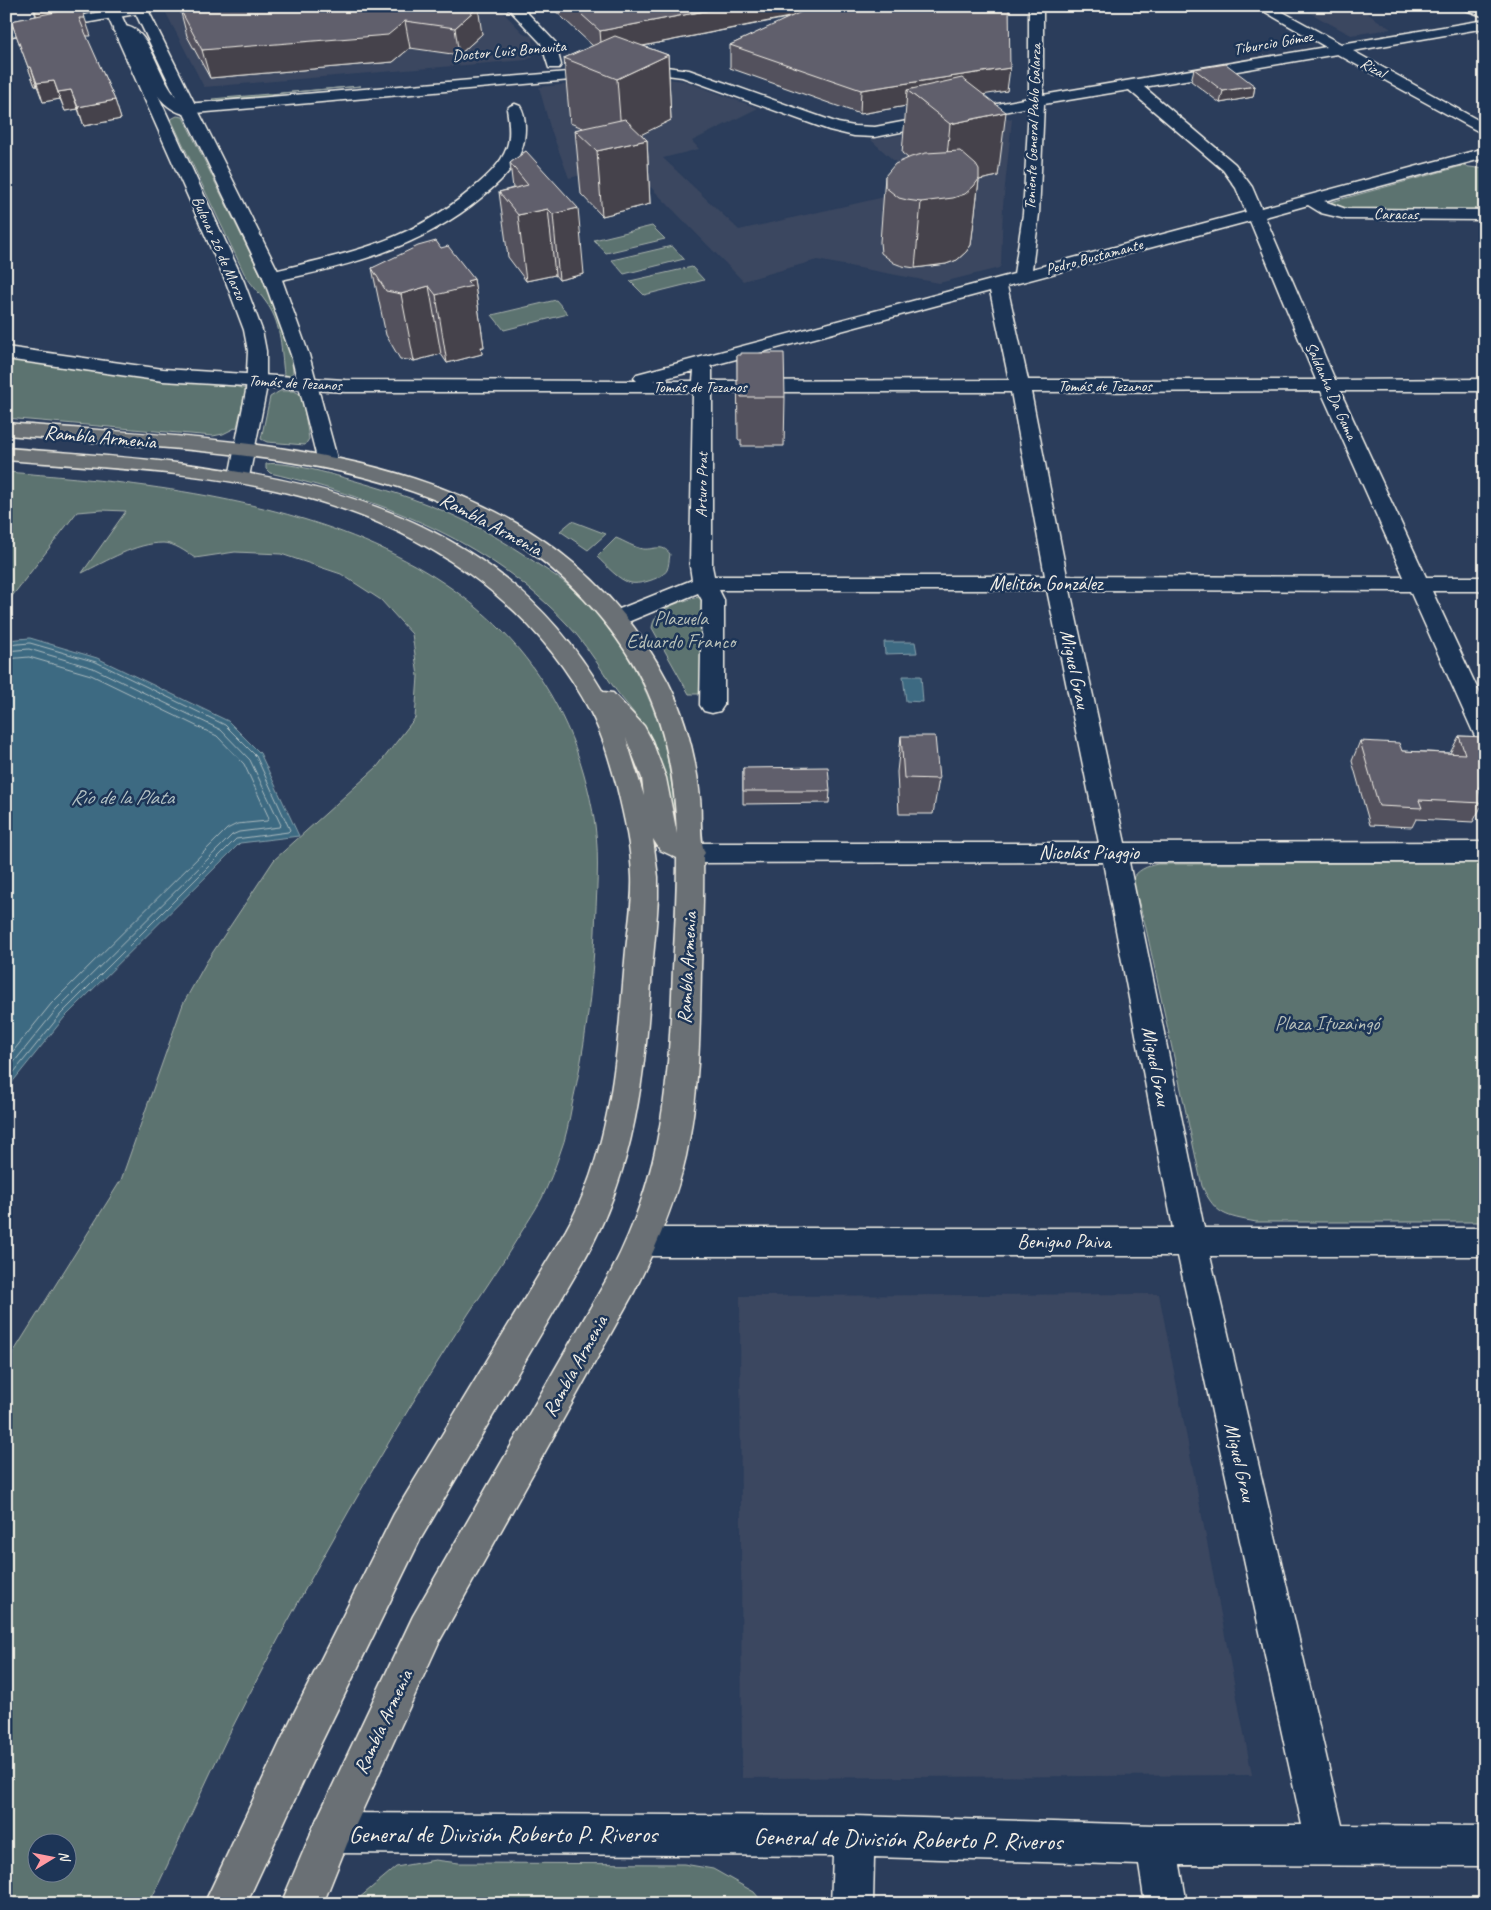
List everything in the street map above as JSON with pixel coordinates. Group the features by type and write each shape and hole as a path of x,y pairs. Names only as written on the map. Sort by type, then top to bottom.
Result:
{"main road":[{"name":"Rambla Armenia","path":"6,429 244,450 328,462 413,484 495,521 552,556 579,580 615,619 650,671 663,698 676,734 686,775 692,853 682,1072 674,1136 663,1185 643,1242 426,1629 331,1833 302,1904"},
{"name":"Rambla Armenia","path":"6,454 180,468 306,490 388,518 440,543 472,563 509,591 539,619 574,665 604,714 618,748 635,806 642,841 645,882 631,1060 613,1155 590,1219 407,1528 272,1800 225,1904"},
{"path":"574,665 635,732 654,778 662,832 669,843 679,849 692,853"}],"street":[{"path":"6,19 84,6"},
{"path":"6,33 112,10 158,6"},
{"path":"513,6 548,42 554,65"},
{"name":"Teniente General Pablo Galarza","path":"1010,280 1031,214 1036,97 1036,6"},
{"name":"Rizal","path":"1262,6 1485,130"},
{"path":"1455,29 1463,11 1471,7 1485,13"},
{"name":"Bulevar 26 de Marzo","path":"140,8 253,330 257,351 257,382 239,477"},
{"name":"Bulevar 26 de Marzo","path":"112,10 120,30 174,102 272,277 300,355 328,462"},
{"name":"Tiburcio Gómez","path":"1036,97 1133,85 1485,24"},
{"path":"483,77 614,66 623,63 627,58"},
{"name":"Doctor Luis Bonavita","path":"174,102 270,102 412,90 554,65 627,58 666,59 688,63 842,120 854,122 887,121 1036,97"},
{"name":"Doctor Luis Bonavita","path":"174,102 372,81 652,69 684,73 834,128 875,132 1036,97"},
{"path":"270,102 295,94 368,88 372,85 372,81"},
{"name":"Saldanha Da Gama","path":"1133,85 1229,167 1244,188 1416,584 1485,732"},
{"path":"272,277 377,252 417,235 447,218 465,205 493,179 508,161 515,146 517,132 516,109"},
{"name":"Pedro Bustamante","path":"614,387 702,361 1484,154"},
{"name":"Caracas","path":"1310,200 1328,209 1346,214 1485,215"},
{"name":"Miguel Grau","path":"1010,280 1020,386 1057,583 1114,852 1191,1241 1327,1846"},
{"name":"Tomás de Tezanos","path":"6,353 155,374 308,385 614,387 1485,385"},
{"path":"702,361 703,387"},
{"name":"Arturo Prat","path":"703,387 701,566 704,583"},
{"path":"704,583 713,600 712,706"},
{"name":"Melitón González","path":"615,619 704,583 1485,584"},
{"name":"Nicolás Piaggio","path":"692,853 1485,852"},
{"name":"Benigno Paiva","path":"643,1242 1485,1242"},
{"name":"General de División Roberto P. Riveros","path":"331,1833 854,1836 1156,1845 1485,1846"},
{"path":"852,1904 854,1836"},
{"path":"1156,1845 1166,1904"}],"shaded area":[{"path":"183,6 497,6 525,35 532,36 533,57 526,60 204,87 164,9"},
{"path":"1297,6 1356,6 1391,29 1351,35"},
{"path":"649,77 684,81 758,108 692,141 699,149 663,158 739,230 924,188 871,140 1003,117 1012,119 1003,205 1001,265 999,268 939,283 817,260 743,281 628,164 569,178 550,127 539,87"},
{"path":"1159,1294 1252,1775 742,1778 740,1296"}],"green space":[{"path":"361,86 283,93 259,99 215,103 212,99"},
{"path":"177,116 183,117 272,298 291,353 293,372 290,377 284,374 280,338 273,313 244,273 171,119"},
{"path":"1462,166 1485,169 1485,210 1349,210 1340,209 1331,202"},
{"path":"652,226 665,239 606,253 594,240"},
{"path":"672,246 684,259 624,274 612,260"},
{"path":"692,267 704,280 644,295 630,281"},
{"path":"556,300 568,314 504,330 492,315"},
{"path":"6,358 100,373 230,385 246,389 237,427 223,434 213,436 6,418"},
{"path":"280,391 294,391 302,395 309,439 305,445 267,442 261,439 270,397"},
{"path":"266,464 289,465 336,476 399,494 441,510 500,539 574,590 609,628 630,660 647,694 666,752 676,822 673,823 647,736 641,723 576,634 545,602 511,574 475,550 436,530 396,512 355,497 270,473 266,469"},
{"path":"6,472 99,480 194,494 287,514 375,545 453,589 518,649 567,726 595,825 597,852 592,976 581,1062 562,1147 542,1198 401,1421 307,1585 228,1736 149,1904 6,1904 6,1364 121,1180 183,1004 207,961 274,860 377,767 415,718 418,676 412,634 381,600 341,574 281,554 235,552 195,558 180,548 163,543 132,549 82,573 126,511 77,512 6,604"},
{"path":"572,521 606,534 588,550 560,531"},
{"path":"616,538 640,548 661,548 667,551 670,554 669,564 665,573 645,582 626,582 597,557"},
{"name":"Plazuela Eduardo Franco","path":"699,597 704,599 704,694 689,694 652,628 654,621 663,610 677,603"},
{"name":"Plaza Ituzaingó","path":"1485,863 1485,1222 1256,1222 1229,1216 1217,1209 1202,1186 1145,924 1132,880 1134,877 1143,869 1158,864"},
{"path":"435,1860 459,1863 684,1864 713,1869 754,1892 764,1904 352,1904 396,1867"}],"water":[{"name":"Río de la Plata","path":"30,638 97,658 228,721 260,753 299,836 240,843 64,1018 6,1090 6,640"},
{"path":"884,642 915,642 917,653 885,654"},
{"path":"903,676 921,676 923,702 906,701"}],"building":[{"path":"33,6 64,6 35,11"},
{"path":"183,6 478,7 455,28 405,21 388,35 202,50 180,9"},
{"path":"572,6 731,6 600,31"},
{"path":"814,6 1009,6 1010,68 861,90 730,45"},
{"path":"81,7 85,18 79,18 115,100 78,107 71,90 58,92 54,81 37,83 31,67 28,67 11,21"},
{"path":"615,36 668,55 617,79 564,58"},
{"path":"1226,64 1255,86 1223,91 1194,69"},
{"path":"962,78 1006,112 950,124 907,90"},
{"path":"625,119 647,140 597,151 575,130"},
{"path":"526,151 578,208 553,214 548,209 518,215 499,192 528,185 510,163"},
{"path":"960,151 979,170 979,179 965,194 953,198 921,202 899,198 885,187 885,176 895,164 926,153"},
{"path":"436,241 441,248 448,246 474,279 467,281 472,286 436,295 429,286 401,294 386,291 372,268 418,246"},
{"path":"741,353 784,353 785,397 741,397 741,391 737,391 737,355 741,355"},
{"path":"901,736 935,736 939,779 904,778"},
{"path":"1459,736 1485,737 1485,787 1478,787 1483,803 1419,800 1422,808 1379,806 1360,741 1399,743 1402,751 1465,754"},
{"path":"828,767 830,791 743,791 743,768"}]}
